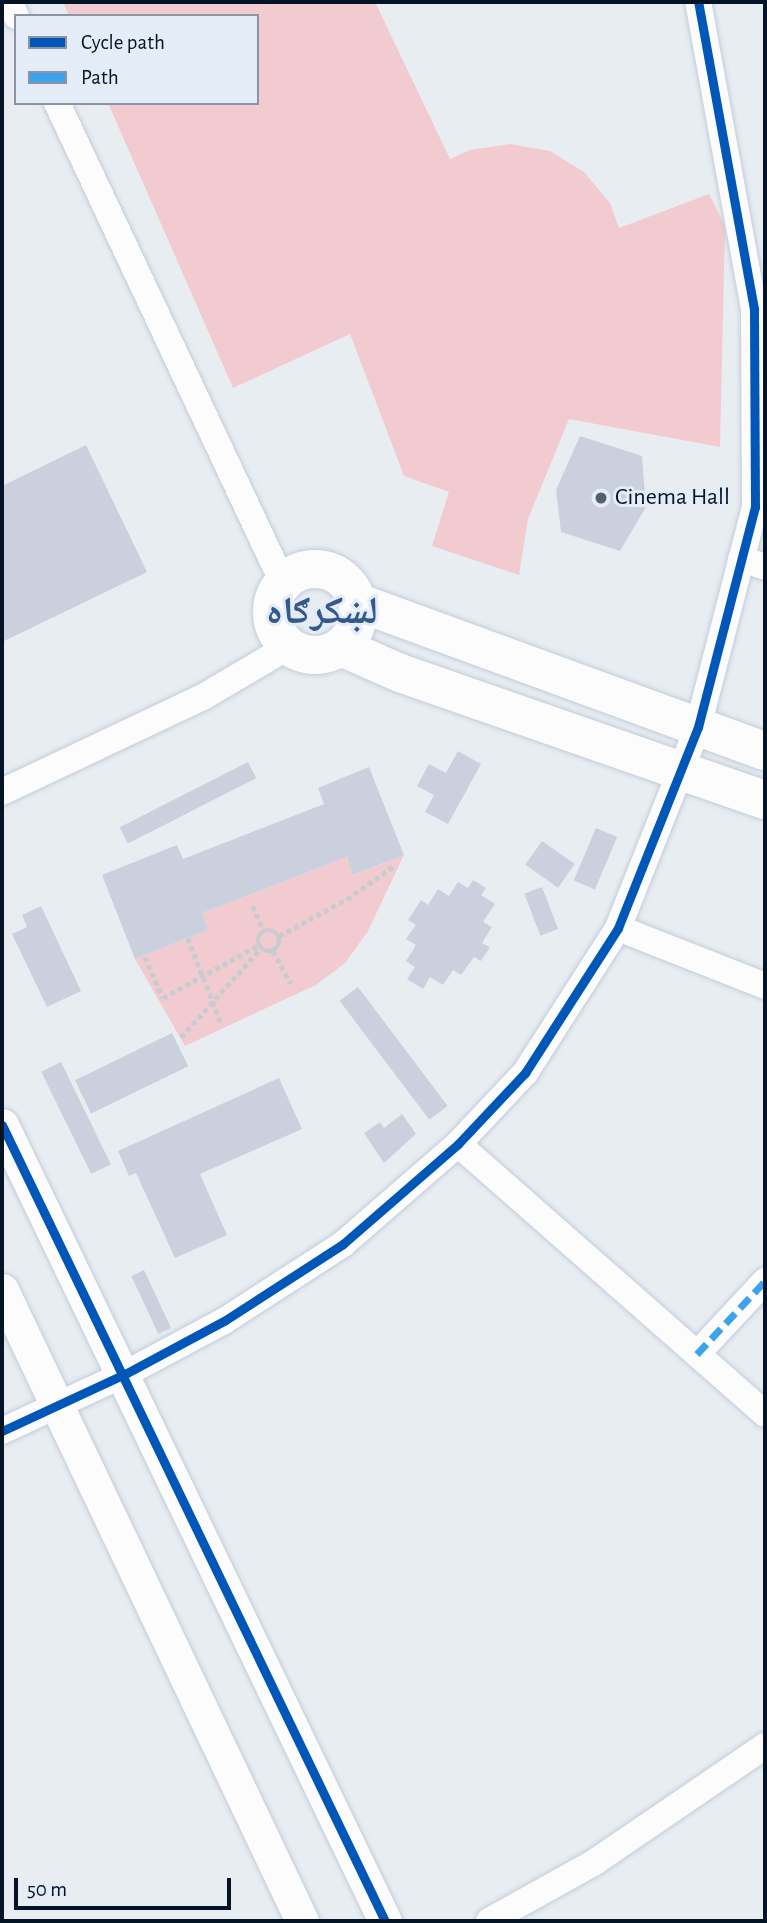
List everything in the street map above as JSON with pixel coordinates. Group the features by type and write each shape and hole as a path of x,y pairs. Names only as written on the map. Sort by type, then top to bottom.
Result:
{"main road":[{"path":"304,570 328,571 347,584 357,602 355,628 341,647 318,656 288,647 272,620 275,596 283,583 304,570"},
{"path":"357,602 765,751"},
{"path":"341,647 765,800"}],"street":[{"path":"2,1431 125,1374 224,1321 343,1244 458,1144 525,1073 618,928 698,727 753,563 760,309 698,2"},
{"path":"58,105 283,583"},
{"path":"2,792 203,697 288,647"},
{"path":"618,928 765,986"},
{"path":"2,1125 125,1374 385,1921"},
{"path":"458,1144 765,1414"},
{"path":"697,1354 765,1281"},
{"path":"2,1290 302,1921"},
{"path":"489,1921 595,1862 765,1746"}],"path":[{"path":"273,951 279,936 347,899 395,865"},
{"path":"181,1037 260,947 264,932 253,906"},
{"path":"264,932 279,936"},
{"path":"188,938 221,1023"},
{"path":"145,957 163,998 260,947 273,951 291,983"}],"shaded area":[{"path":"63,2 375,2 450,159 470,150 510,144 550,151 584,172 610,203 619,228 709,194 725,226 720,447 569,419 528,519 519,575 432,546 449,492 404,476 350,334 233,388 109,105 259,105 259,14 68,14"},
{"path":"404,855 368,931 345,963 316,985 185,1046 135,959 208,930 202,913 347,857 354,875"}],"building":[{"name":"Cinema Hall","path":"580,436 642,456 646,507 620,551 561,532 556,490"},
{"path":"86,445 147,572 2,642 2,486"},
{"path":"458,751 481,764 448,824 425,812 434,795 417,786 429,764 446,773"},
{"path":"248,762 256,778 128,843 120,827"},
{"path":"369,767 404,855 353,875 347,857 202,913 208,930 135,959 102,875 177,845 183,859 324,804 318,788"},
{"path":"596,828 617,837 595,889 574,880"},
{"path":"542,841 575,864 558,888 525,865"},
{"path":"473,880 486,888 481,895 495,904 483,922 492,927 482,943 490,947 481,961 474,957 461,975 453,970 443,985 430,977 423,989 407,979 415,967 406,961 416,945 406,939 416,925 408,920 421,900 428,905 438,889 449,896 458,882 468,888"},
{"path":"542,887 558,929 540,936 524,894"},
{"path":"41,906 81,991 47,1007 12,934 27,927 22,915"},
{"path":"358,987 448,1106 429,1120 340,1001"},
{"path":"172,1033 188,1066 91,1114 75,1080"},
{"path":"61,1062 111,1164 91,1174 41,1072"},
{"path":"279,1078 302,1129 200,1174 227,1235 175,1258 136,1173 129,1176 118,1151"},
{"path":"402,1114 416,1134 384,1163 364,1133 380,1122 384,1128"},
{"path":"144,1270 171,1328 158,1334 131,1276"}],"marked path":[{"path":"697,1354 765,1281"}],"cycle path":[{"path":"2,1431 125,1374 224,1321 343,1244 458,1144 525,1073 618,928 698,727 755,507 754,309 698,2"},
{"path":"2,1125 385,1921"}],"place":[{"name":"Cinema Hall","path":"601,498"}],"district":[{"name":"لښکرګاه","path":"322,613"}]}
